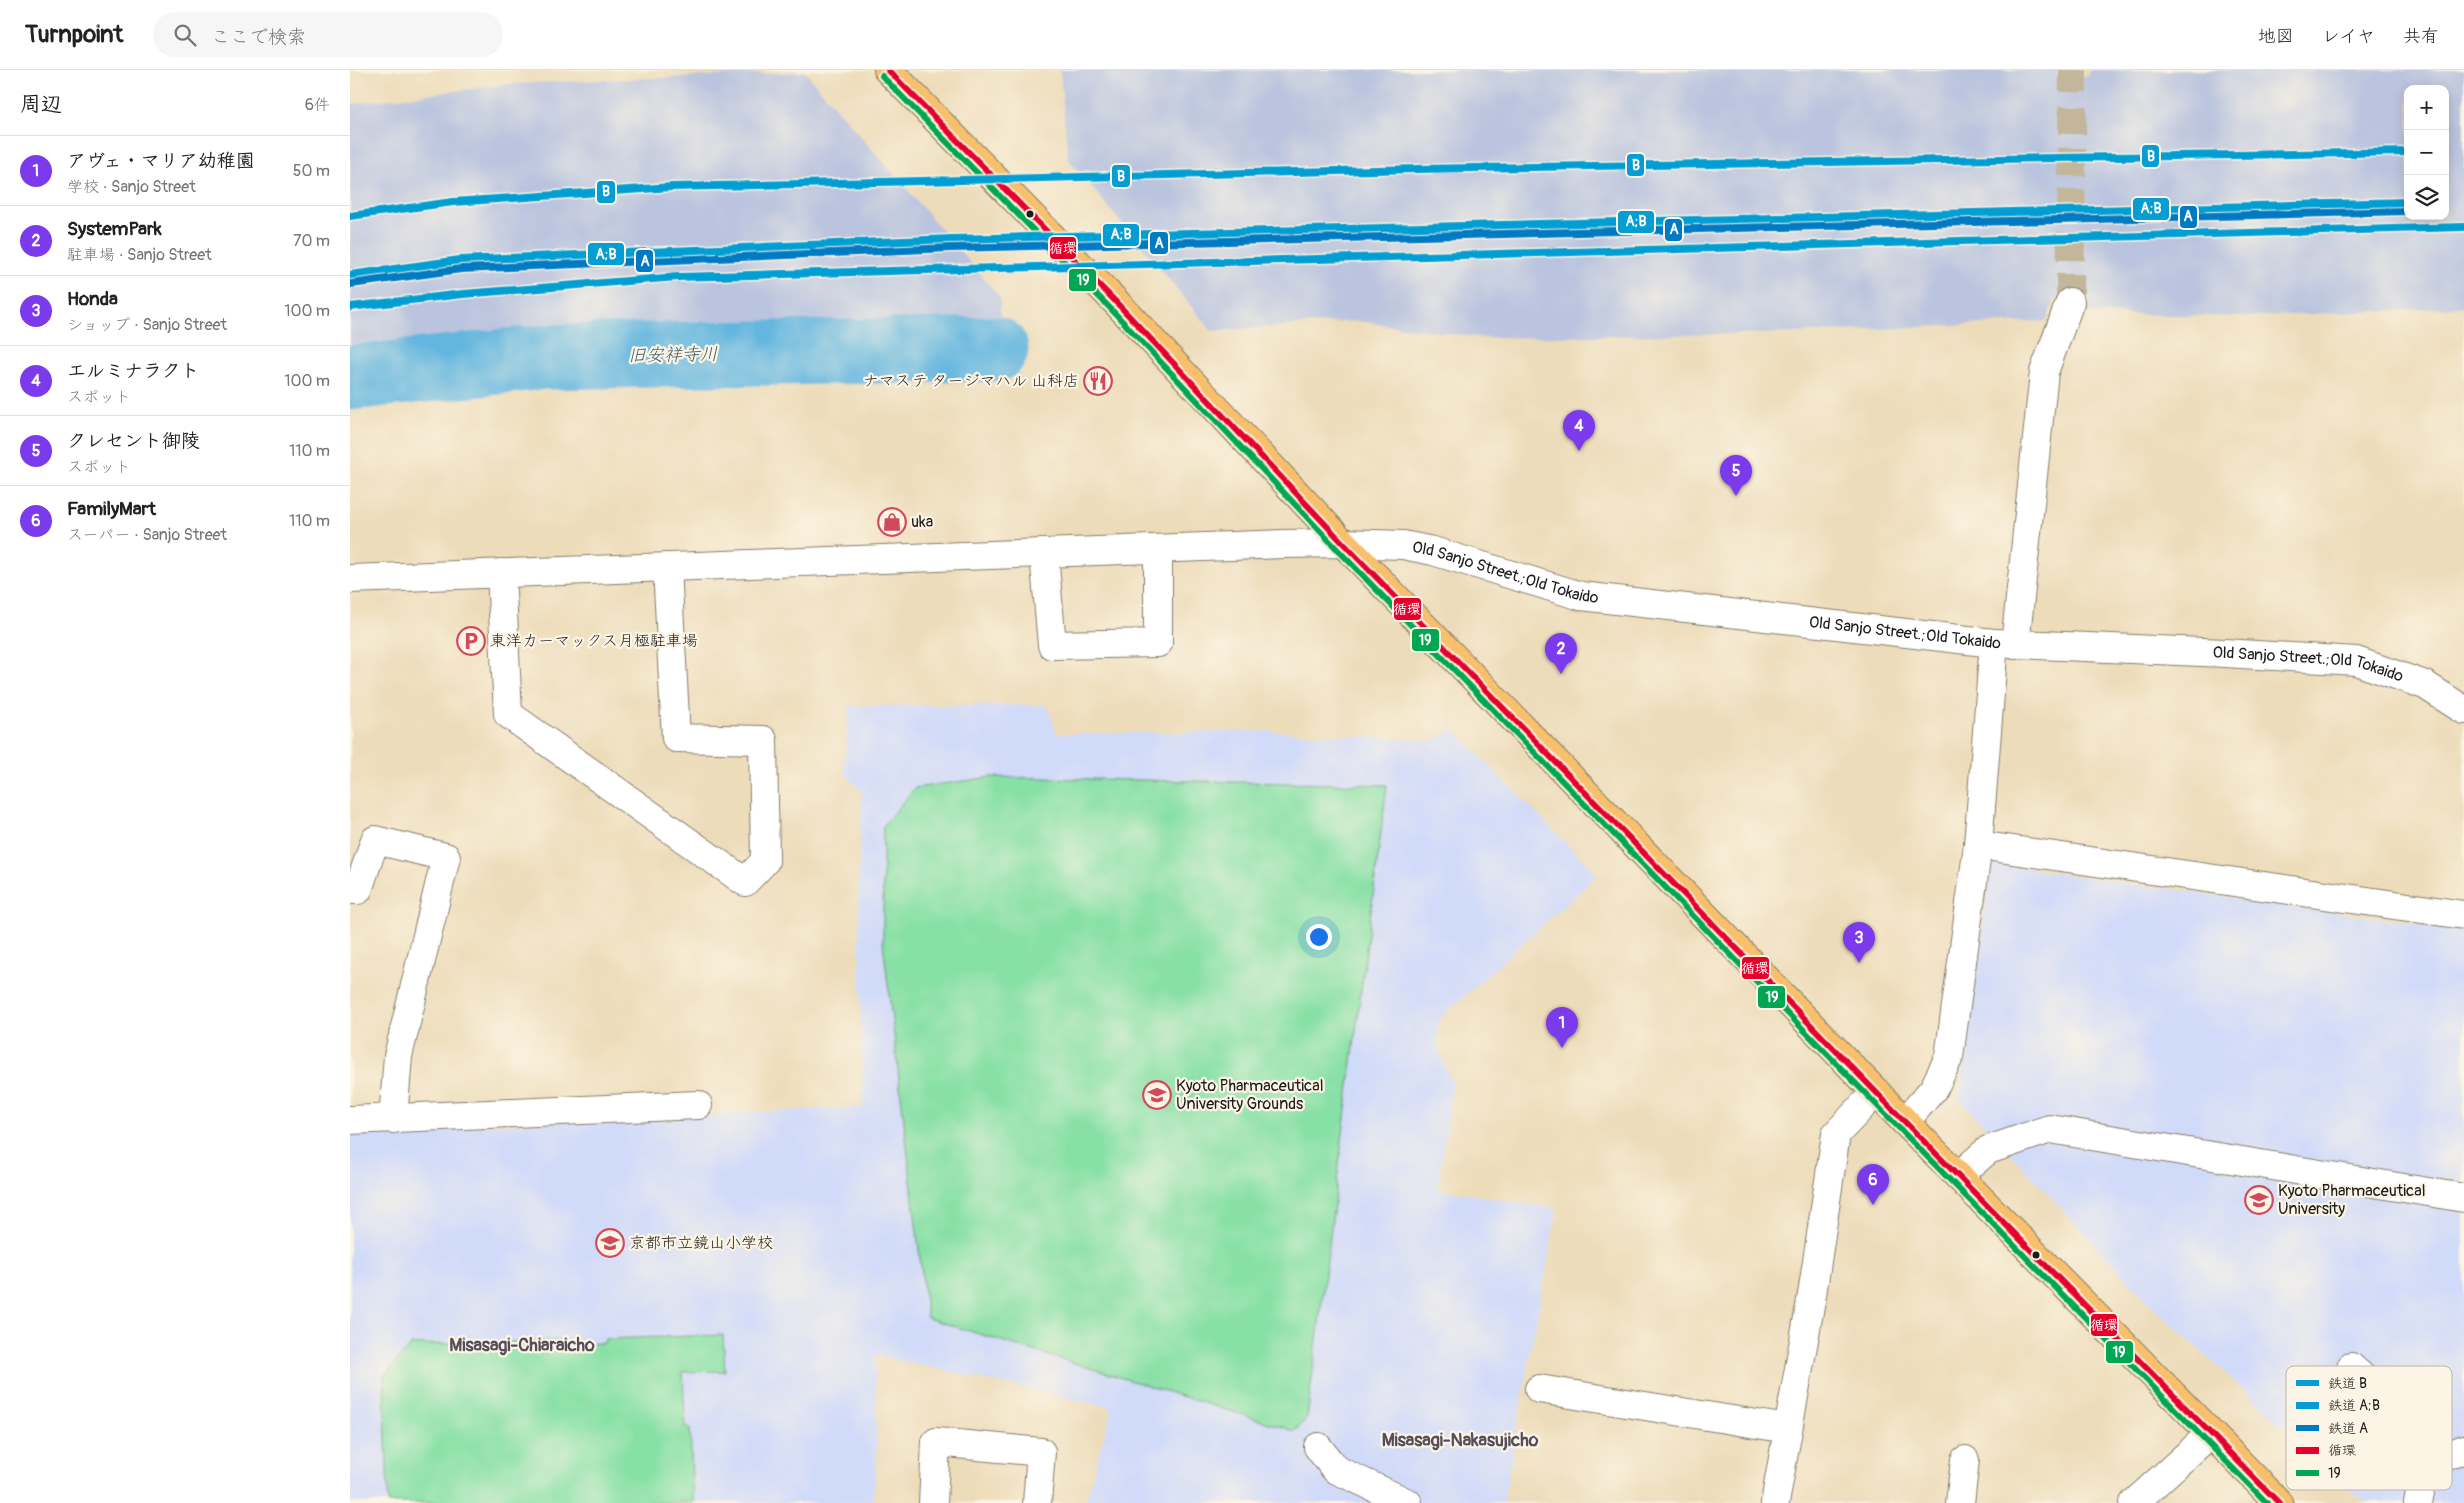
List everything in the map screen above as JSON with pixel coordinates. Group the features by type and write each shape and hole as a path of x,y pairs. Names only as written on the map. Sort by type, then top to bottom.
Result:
{"main road":[{"path":"888,70 1115,301 1343,543 1905,1122 2279,1503"}],"street":[{"path":"1905,1122 1934,1088 1949,1057 2004,644 2044,372 2070,302"},
{"name":"Old Sanjo Street.;Old Tokaido","path":"350,579 1343,543 1403,545 1432,551 1581,596 2004,644 2225,653 2356,661 2425,685 2464,710"},
{"path":"1044,554 1052,645 1158,643 1158,549"},
{"path":"501,573 508,714 745,882 765,861 763,740 676,738 666,567"},
{"path":"350,890 358,890 375,840 446,857 398,1056 393,1119"},
{"path":"1978,844 2464,915"},
{"path":"1775,1503 1812,1295 1836,1134 1876,1092"},
{"path":"350,1120 698,1105"},
{"path":"1958,1176 1988,1150 2050,1129 2464,1198"},
{"path":"1539,1389 1788,1429"},
{"path":"2134,1503 2210,1434"},
{"path":"933,1503 936,1442 1041,1452 1037,1503"},
{"path":"1318,1447 1335,1469 1408,1503"},
{"path":"2452,1454 2464,1449"},
{"path":"1960,1503 1965,1460"},
{"path":"2418,1503 2420,1490"}],"shaded area":[{"path":"1060,70 2057,70 2058,78 2087,76 2090,70 2464,70 2464,307 2249,317 2083,313 2092,298 2055,300 2046,321 1794,333 1483,338 1357,321 1212,331 1068,159"},
{"path":"805,72 1000,297 1001,346 820,347 469,356 350,366 350,104 510,84"},
{"name":"Kyoto Pharmaceutical University Grounds","path":"1047,705 1057,734 1268,731 1434,741 1453,729 1598,875 1438,1020 1438,1049 1453,1083 1437,1189 1557,1209 1503,1503 1085,1503 1112,1408 875,1355 877,1446 873,1503 350,1503 350,1132 863,1107 858,882 862,793 844,772 849,706"},
{"name":"Kyoto Pharmaceutical University","path":"1991,864 2464,930 2464,1503 2367,1503 2352,1490 2452,1490 2452,1366 2286,1366 2286,1430 2149,1303 1959,1098"}],"green space":[{"path":"991,777 1387,785 1307,1418 1295,1431 927,1318 883,942 883,826 915,788"},
{"path":"723,1335 725,1371 683,1372 685,1428 690,1428 693,1503 388,1503 384,1376 411,1345 576,1340 576,1344 604,1343 605,1339"}],"waterway":[{"name":"旧安祥寺川","path":"350,378 545,357 996,349"}],"tunnel":[{"path":"2070,302 2073,70"}],"rail line":[{"name":"B","path":"350,216 453,202 672,187 1417,169 2404,152"},
{"name":"A;B","path":"350,275 460,260 951,239 2404,202"},
{"name":"A","path":"351,284 461,269 951,248 2404,211"},
{"name":"B","path":"350,307 463,294 678,277 2464,227"}],"transit line":[{"name":"循環","path":"888,70 1115,301 1343,543 1905,1122 2279,1503"},
{"name":"19","path":"882,76 1109,307 1337,549 1899,1128 2267,1503"}],"place":[{"name":"ナマステ タージマハル 山科店","path":"1098,381"},
{"name":"エルミナラクト","path":"1579,451"},
{"name":"クレセント御陵","path":"1736,496"},
{"name":"uka","path":"892,522"},
{"name":"東洋カーマックス月極駐車場","path":"471,641"},
{"name":"SystemPark","path":"1561,674"},
{"name":"Honda","path":"1859,963"},
{"name":"アヴェ・マリア幼稚園","path":"1562,1048"},
{"name":"Kyoto Pharmaceutical University Grounds","path":"1157,1095"},
{"name":"Kyoto Pharmaceutical University","path":"2259,1200"},
{"name":"FamilyMart","path":"1873,1205"},
{"name":"京都市立鏡山小学校","path":"610,1243"}],"district":[{"name":"Misasagi-Chiaraicho","path":"522,1345"},
{"name":"Misasagi-Nakasujicho","path":"1460,1440"}]}
